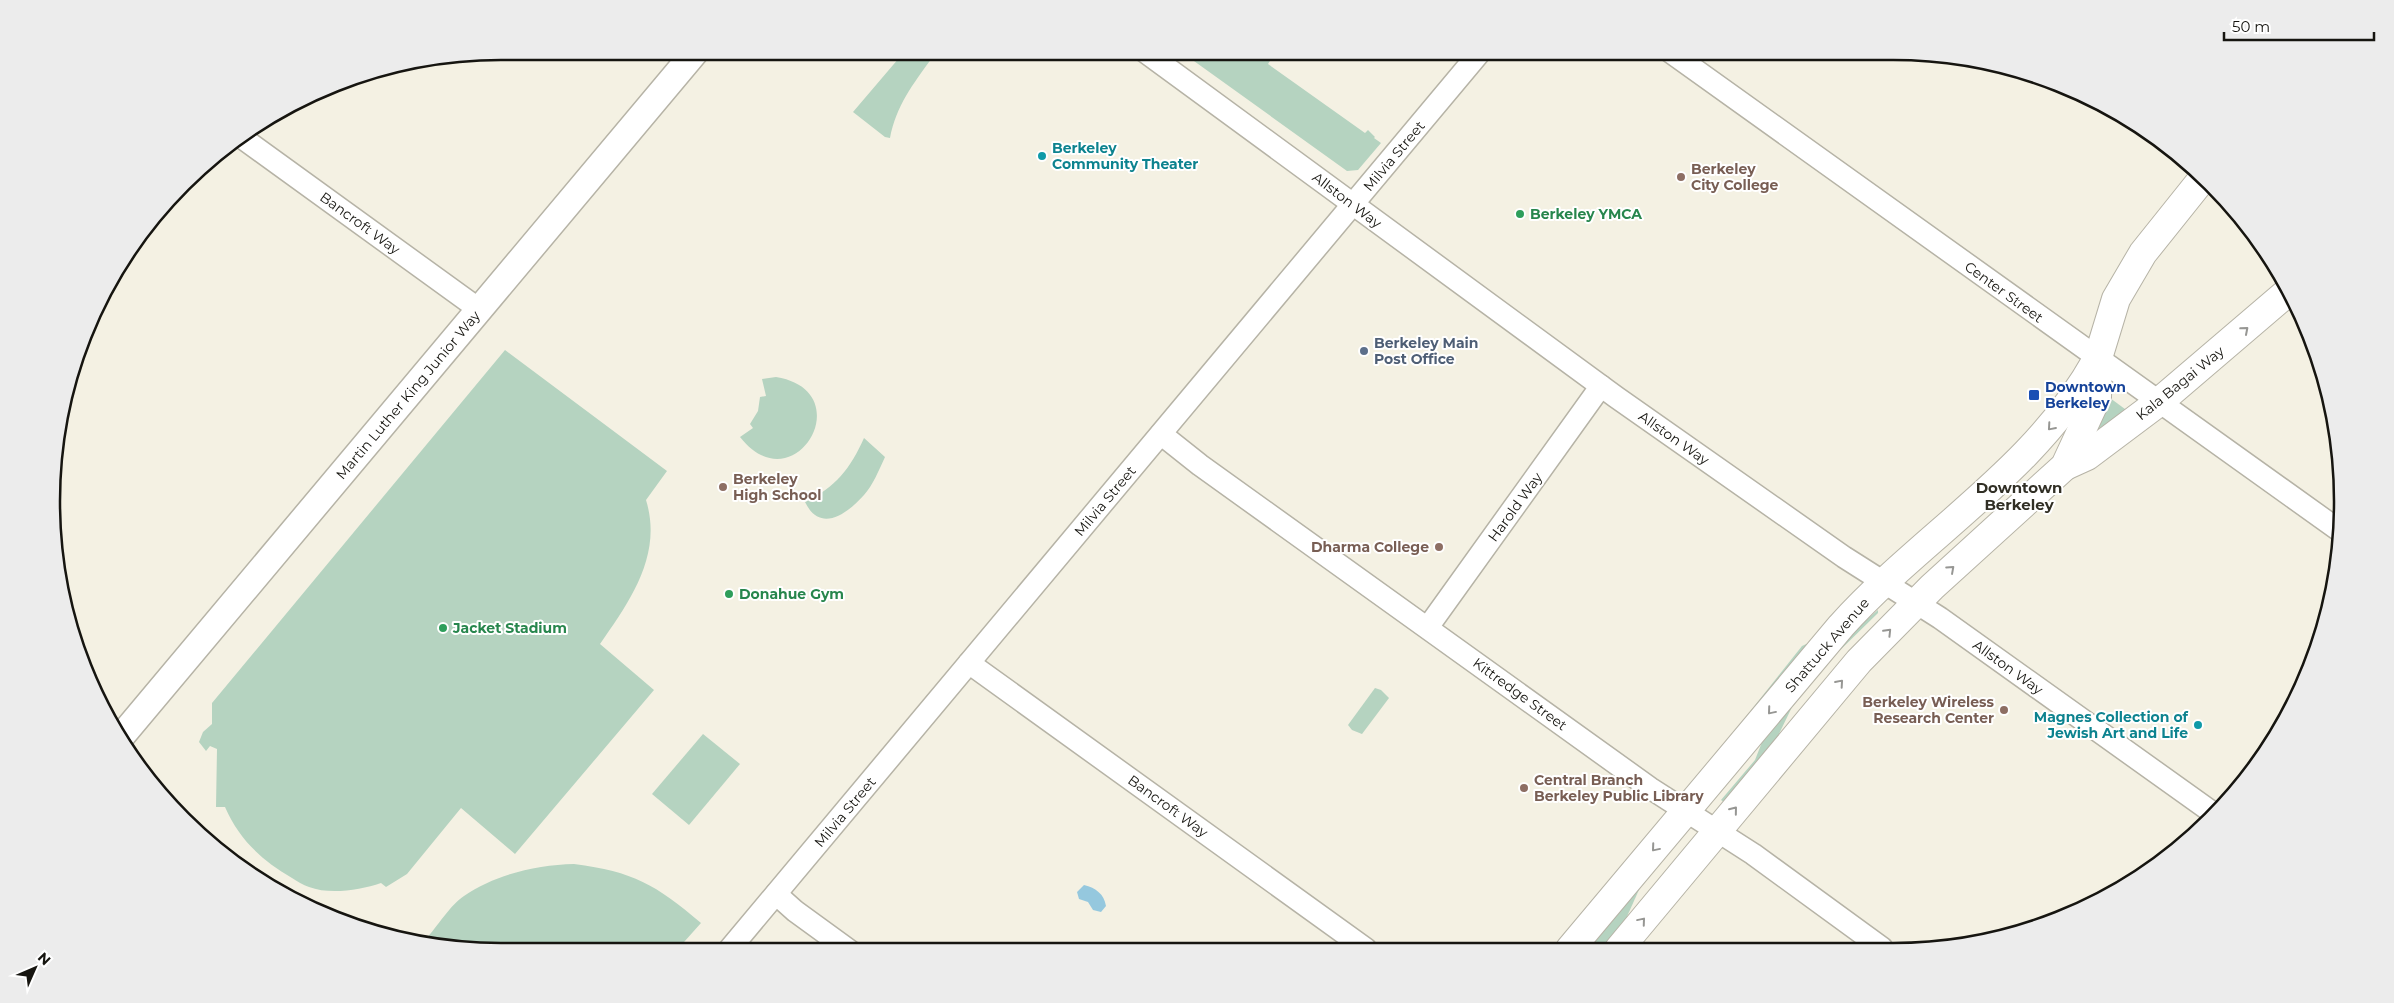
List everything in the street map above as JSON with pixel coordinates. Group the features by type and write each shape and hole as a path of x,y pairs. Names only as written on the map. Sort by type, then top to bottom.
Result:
{"main road":[{"name":"Shattuck Avenue","path":"1575,943 1840,626 1884,582 2038,442 2068,406 2098,358 2116,299 2130,273 2143,253 2199,184"},
{"name":"Kala Bagai Way","path":"2065,466 2087,456 2159,402 2283,297"},
{"name":"Shattuck Avenue","path":"1624,943 1853,669 1932,587 2065,466 2097,397 2098,358"}],"street":[{"name":"Martin Luther King Junior Way","path":"125,732 688,60"},
{"name":"Allston Way","path":"1156,60 1601,386 1844,558 1916,603 2209,810"},
{"name":"Milvia Street","path":"735,943 1474,60"},
{"name":"Center Street","path":"1682,60 2333,526"},
{"name":"Bancroft Way","path":"247,141 480,310"},
{"name":"Harold Way","path":"1428,627 1601,386"},
{"name":"Kittredge Street","path":"1160,434 1650,788 1753,854 1875,943"},
{"name":"Bancroft Way","path":"969,663 1358,943"},
{"path":"776,894 795,911 839,943"}],"green space":[{"path":"897,60 931,60 901,105 890,138 885,137 853,112"},
{"path":"1193,60 1270,60 1268,64 1365,133 1368,130 1381,143 1358,170 1347,171"},
{"name":"Jacket Stadium","path":"505,350 667,471 646,500 650,520 650,540 641,576 622,611 600,644 654,690 515,854 461,808 407,874 386,887 381,883 364,888 326,891 309,887 270,864 244,839 225,807 216,807 217,749 210,746 206,751 199,742 203,732 212,724 212,703"},
{"path":"776,377 801,386 814,402 817,420 811,438 798,452 781,459 761,455 740,437 753,428 750,424 758,411 760,397 766,396 762,379"},
{"path":"2110,398 2129,412 2096,435 2093,433"},
{"path":"864,438 885,457 873,482 849,509 833,518 818,517 805,502 825,490 841,476"},
{"path":"1878,610 1878,613 1831,659 1792,707 1777,738 1724,802 1721,800 1755,760 1766,732 1851,633"},
{"path":"1817,639 1732,741 1725,743 1802,646"},
{"path":"1375,688 1381,690 1389,698 1362,734 1352,730 1348,725"},
{"path":"703,734 740,764 689,825 652,794"},
{"path":"574,864 595,867 613,871 643,882 670,898 701,923 683,943 502,943 428,937 454,904 476,888 517,872"},
{"path":"1642,883 1625,921 1607,943 1589,943"}],"water":[{"path":"1084,885 1096,890 1103,898 1106,906 1101,912 1093,910 1088,902 1079,899 1077,892"}],"place":[{"name":"Berkeley Community Theater","path":"1042,156"},
{"name":"Berkeley City College","path":"1681,177"},
{"name":"Berkeley YMCA","path":"1520,214"},
{"name":"Berkeley Main Post Office","path":"1364,351"},
{"name":"Downtown Berkeley","path":"2034,395"},
{"name":"Berkeley High School","path":"723,487"},
{"name":"Dharma College","path":"1439,547"},
{"name":"Donahue Gym","path":"729,594"},
{"name":"Jacket Stadium","path":"443,628"},
{"name":"Berkeley Wireless Research Center","path":"2004,710"},
{"name":"Magnes Collection of Jewish Art and Life","path":"2198,725"},
{"name":"Central Branch Berkeley Public Library","path":"1524,788"}],"district":[{"name":"Downtown Berkeley","path":"2019,496"}]}
